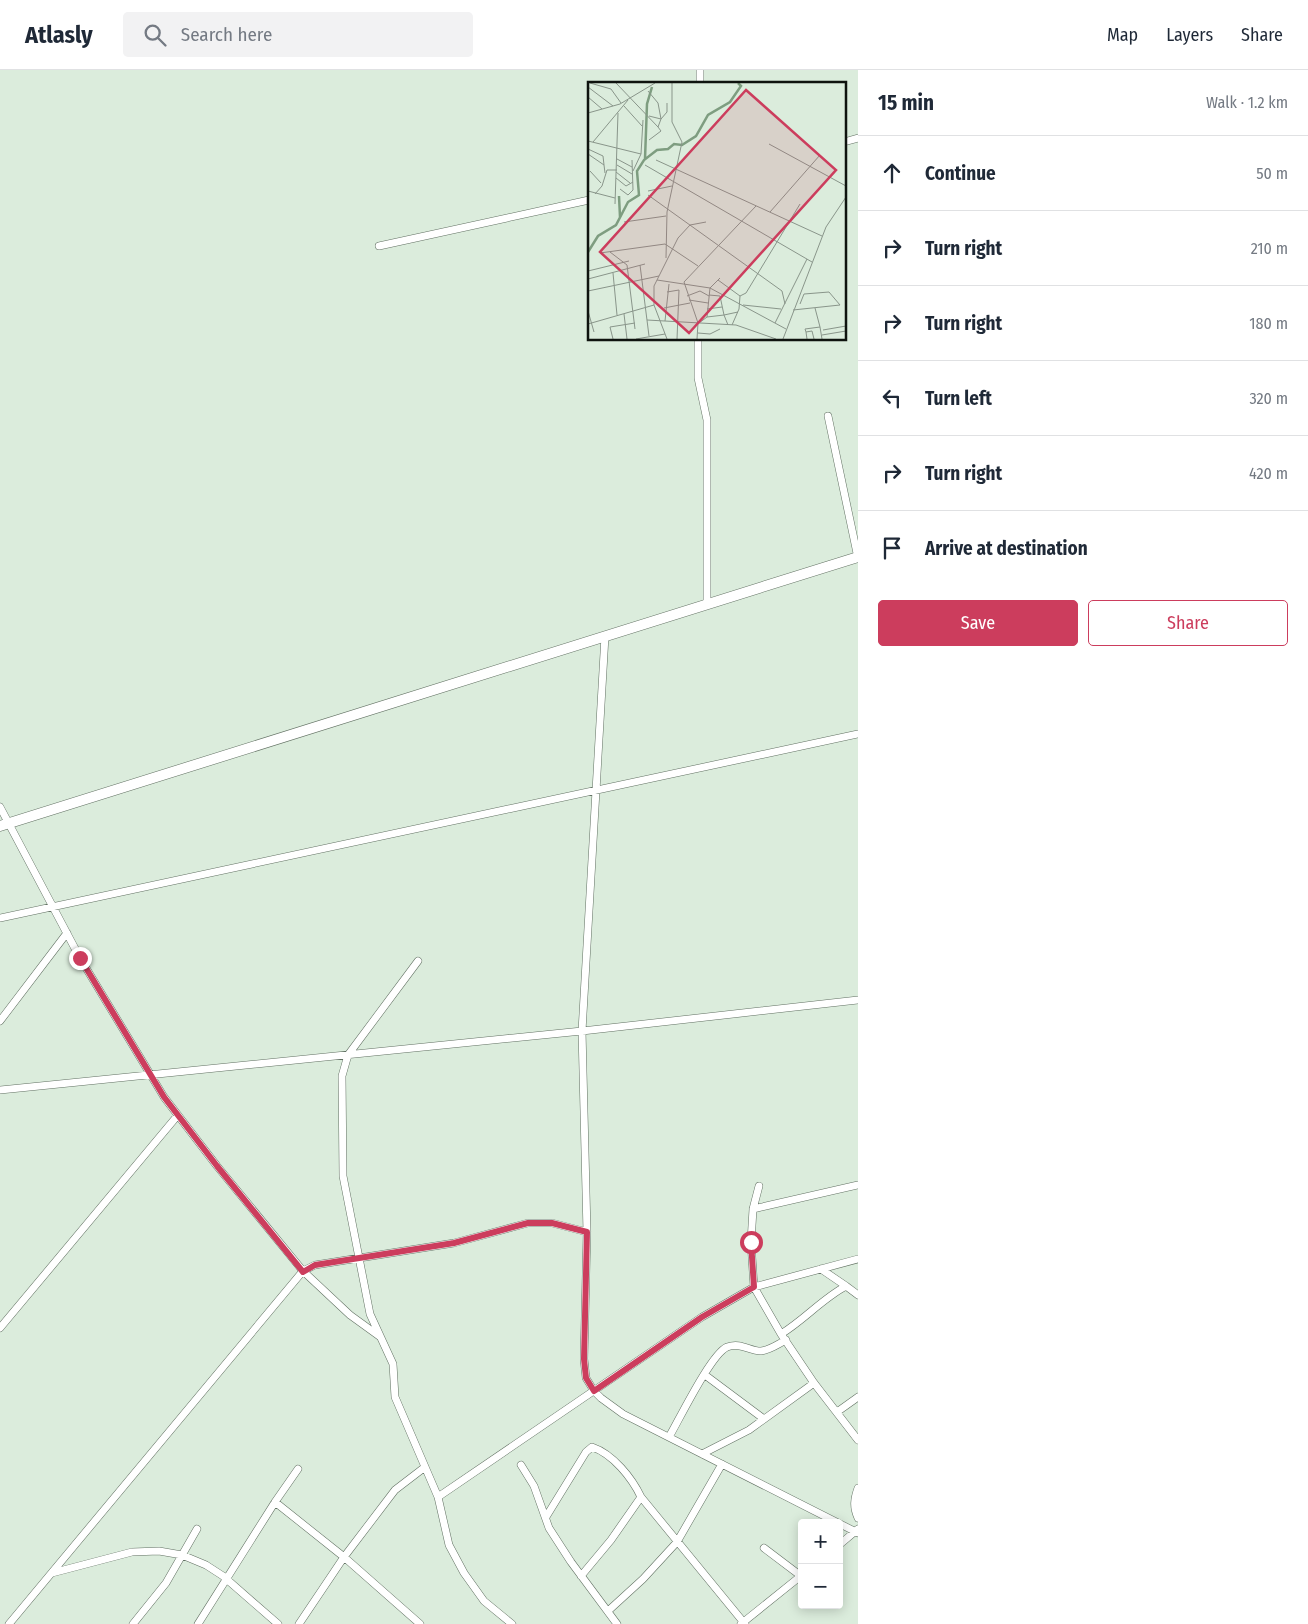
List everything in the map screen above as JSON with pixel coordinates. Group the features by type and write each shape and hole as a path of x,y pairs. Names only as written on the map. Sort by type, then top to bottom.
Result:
{"street":[{"path":"380,246 588,200"},
{"path":"698,340 698,378 707,420 706,604"},
{"path":"4,824 858,557 828,416"},
{"path":"605,636 582,1031 587,1232 584,1359 586,1378 601,1398 623,1414 857,1531 843,1542"},
{"path":"0,918 858,734"},
{"path":"0,806 4,824 164,1097 303,1272 350,1315 379,1336"},
{"path":"0,1021 67,933"},
{"path":"418,961 348,1055 342,1076 343,1176 370,1314 392,1364 395,1397 438,1497 449,1545 464,1574 484,1601 512,1624"},
{"path":"0,1090 582,1031 858,1000"},
{"path":"0,1328 178,1115"},
{"path":"754,1209 858,1184"},
{"path":"759,1186 754,1209 751,1242 754,1287 781,1334 814,1382 858,1440"},
{"path":"10,1624 303,1272 315,1265 454,1243 528,1223 552,1223 587,1232"},
{"path":"438,1497 702,1317 754,1287 858,1259"},
{"path":"821,1269 858,1295"},
{"path":"781,1334 796,1324 830,1294 846,1286"},
{"path":"669,1437 717,1355 727,1348 742,1345 759,1351 768,1349 786,1340"},
{"path":"705,1375 764,1419"},
{"path":"702,1454 749,1430 814,1382"},
{"path":"837,1412 858,1397"},
{"path":"546,1517 586,1452 592,1447 598,1449 624,1470 642,1497 743,1623 798,1577"},
{"path":"608,1611 643,1579 677,1542 722,1464"},
{"path":"520,1465 534,1486 549,1528 581,1576 617,1624"},
{"path":"300,1624 344,1557 395,1490 425,1467"},
{"path":"198,1624 298,1469"},
{"path":"858,1488 854,1500 854,1510 858,1518"},
{"path":"581,1576 642,1497"},
{"path":"275,1502 344,1557 420,1624"},
{"path":"133,1624 166,1583 197,1529"},
{"path":"764,1548 798,1573"},
{"path":"52,1573 132,1552 158,1551 182,1555 206,1565 226,1578 278,1624"}],"route":[{"path":"80,958 164,1097 303,1272 315,1265 454,1243 528,1223 552,1223 587,1232 584,1359 586,1378 594,1391 702,1317 754,1287 751,1242"}]}
